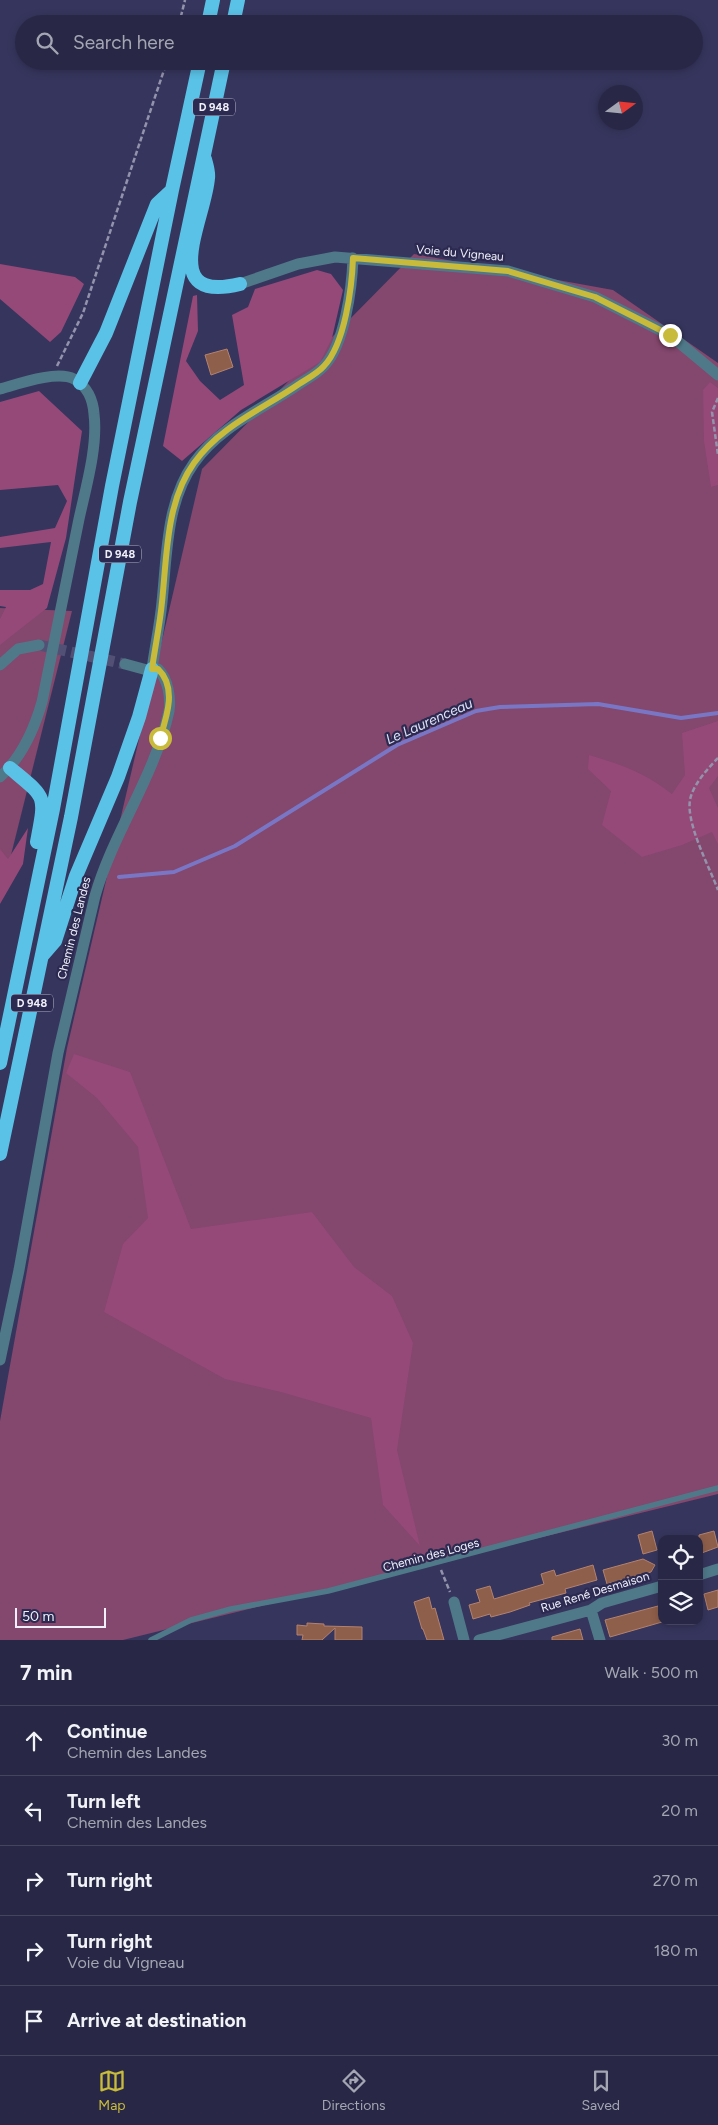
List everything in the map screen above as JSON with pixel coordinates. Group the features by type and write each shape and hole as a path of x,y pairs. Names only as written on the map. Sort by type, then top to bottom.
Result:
{"highway":[{"path":"210,15 213,0"},
{"path":"235,15 238,0"},
{"name":"D 948","path":"0,1063 36,892 112,486 198,70"},
{"name":"D 948","path":"0,1154 72,808 130,502 222,70"},
{"path":"204,153 209,176 191,257 191,272 198,282 213,287 240,284"},
{"path":"80,383 106,332 157,204 172,190"},
{"path":"42,956 55,942 76,876 118,777 139,717 152,669"},
{"path":"5,772 39,792 42,799 42,814 32,869 36,892"}],"street":[{"name":"Voie du Vigneau","path":"240,284 298,264 335,258 508,271 595,297 670,335 718,375"},
{"path":"126,664 152,669 162,604 169,530 177,496 193,463 211,443 232,425 324,367 335,348 343,326 353,258"},
{"path":"0,389 38,379 73,378 89,394 94,415 89,471 42,702 30,736 5,772"},
{"path":"0,665 18,649 39,645"},
{"name":"Chemin des Landes","path":"0,1360 19,1270 58,1052 95,896 100,879 154,755 169,710 169,690 163,673 158,669 152,669"},
{"path":"703,1574 718,1569"},
{"name":"Rue René Desmaison","path":"479,1640 591,1610 602,1603 658,1587"},
{"path":"454,1602 464,1640"},
{"path":"591,1610 600,1640"}],"lane":[{"name":"Chemin des Loges","path":"151,1640 191,1620 231,1609 328,1591 439,1564 718,1488"}],"path":[{"path":"181,15 184,0"},
{"path":"56,377 62,352 83,312 165,70"},
{"path":"718,398 712,412 718,455"},
{"path":"718,758 699,781 690,798 692,827 718,890"},
{"path":"439,1564 454,1602"}],"shaded area":[{"path":"414,254 613,290 718,363 718,1494 123,1640 0,1640 0,1421 67,1048 202,469"},
{"path":"0,264 75,277 84,284 61,332 50,342 0,299"},
{"path":"317,270 331,274 343,290 332,338 320,362 241,410 182,461 163,446 193,296 197,295 198,331 186,361 200,381 220,400 244,385 232,315 248,307 255,289"},
{"path":"710,382 718,388 718,485 711,487 704,441 703,390"},
{"path":"39,391 82,431 66,538 47,608 0,645 0,619 6,607 0,606 0,590 30,590 43,584 51,542 0,548 0,537 55,528 67,501 58,485 0,490 0,402"},
{"path":"0,608 72,611 0,899"},
{"path":"718,721 718,776 709,788 718,808 718,844 712,832 682,845 642,857 602,825 611,791 588,769 589,755 632,770 662,786 672,794 685,775 682,733"},
{"path":"28,828 23,864 0,904 0,849 8,859"},
{"path":"74,1054 130,1072 191,1229 312,1212 354,1267 392,1296 413,1343 397,1450 420,1546 383,1505 371,1418 281,1392 225,1379 104,1312 123,1244 148,1218 138,1147 97,1098 66,1073"}],"building":[{"path":"227,349 233,367 211,375 205,355"},
{"path":"652,1531 657,1550 643,1554 638,1535"},
{"path":"714,1531 718,1547 703,1553 703,1535 699,1535"},
{"path":"643,1559 655,1565 651,1572 607,1584 603,1570"},
{"path":"593,1565 597,1580 565,1589 566,1593 529,1603 530,1605 510,1612 491,1617 490,1614 473,1619 469,1605 480,1602 476,1590 490,1586 494,1599 544,1584 541,1574 554,1570 556,1576"},
{"path":"718,1590 718,1607 708,1610 704,1594"},
{"path":"429,1597 432,1609 435,1608 444,1640 427,1640 422,1629 414,1602"},
{"path":"658,1606 658,1623 610,1637 605,1620"},
{"path":"307,1623 324,1624 324,1626 362,1627 362,1640 335,1640 335,1628 322,1640 302,1640 303,1635 297,1635 297,1625 307,1626"},
{"path":"580,1629 583,1640 552,1640 552,1637"}],"waterway":[{"name":"Le Laurenceau","path":"119,877 174,872 235,846 397,745 476,711 500,707 598,704 681,718 718,713"}],"tunnel":[{"path":"39,645 125,664"}],"route":[{"path":"160,738 169,710 169,690 163,673 158,669 152,669 162,604 169,530 177,496 193,463 211,443 232,425 324,367 335,348 343,326 353,258 508,271 595,297 670,335"}]}
